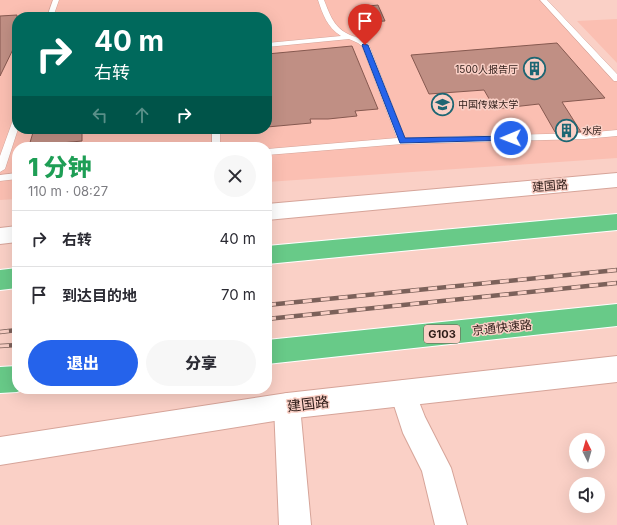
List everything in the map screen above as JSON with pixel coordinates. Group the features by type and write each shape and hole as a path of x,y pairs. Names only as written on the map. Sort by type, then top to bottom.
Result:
{"highway":[{"path":"272,255 617,222"},
{"path":"0,280 12,279"},
{"name":"京通快速路","path":"272,351 617,316"},
{"path":"0,380 12,379"}],"main road":[{"name":"建国路","path":"272,212 617,180"},
{"path":"0,236 12,235"},
{"name":"建国路","path":"0,451 287,406 617,368"},
{"path":"404,393 413,423 436,468 451,525"},
{"path":"287,406 295,525"}],"lane":[{"path":"52,12 56,0"},
{"path":"321,0 333,29 361,41 365,45 402,141"},
{"path":"543,0 617,79"},
{"path":"272,45 350,37"},
{"path":"272,152 402,141 578,136 617,133"},
{"path":"0,169 12,134"},
{"path":"0,178 12,177"}],"shaded area":[{"name":"中国传媒大学","path":"0,0 544,0 617,79 617,158 272,182 272,142 12,142 12,199 0,200"},
{"path":"617,19 617,63 577,21"}],"building":[{"path":"378,5 385,21 367,22 360,7"},
{"path":"12,15 12,51 0,76 0,16"},
{"name":"1500人报告厅","path":"557,43 605,98 562,102 581,132 555,132 539,104 495,109 484,90 429,94 411,55"},
{"path":"352,46 378,109 355,111 357,116 310,119 311,123 272,127 272,54"},
{"path":"33,134 82,134 82,141 30,142"}],"railway":[{"path":"272,304 617,270"},
{"path":"272,318 617,283"},
{"path":"0,332 12,331"},
{"path":"0,346 12,345"}],"place":[{"name":"1500人报告厅","path":"534,69"},
{"name":"中国传媒大学","path":"442,104"},
{"name":"水房","path":"567,130"}],"route":[{"path":"365,45 402,141 511,138"}]}
